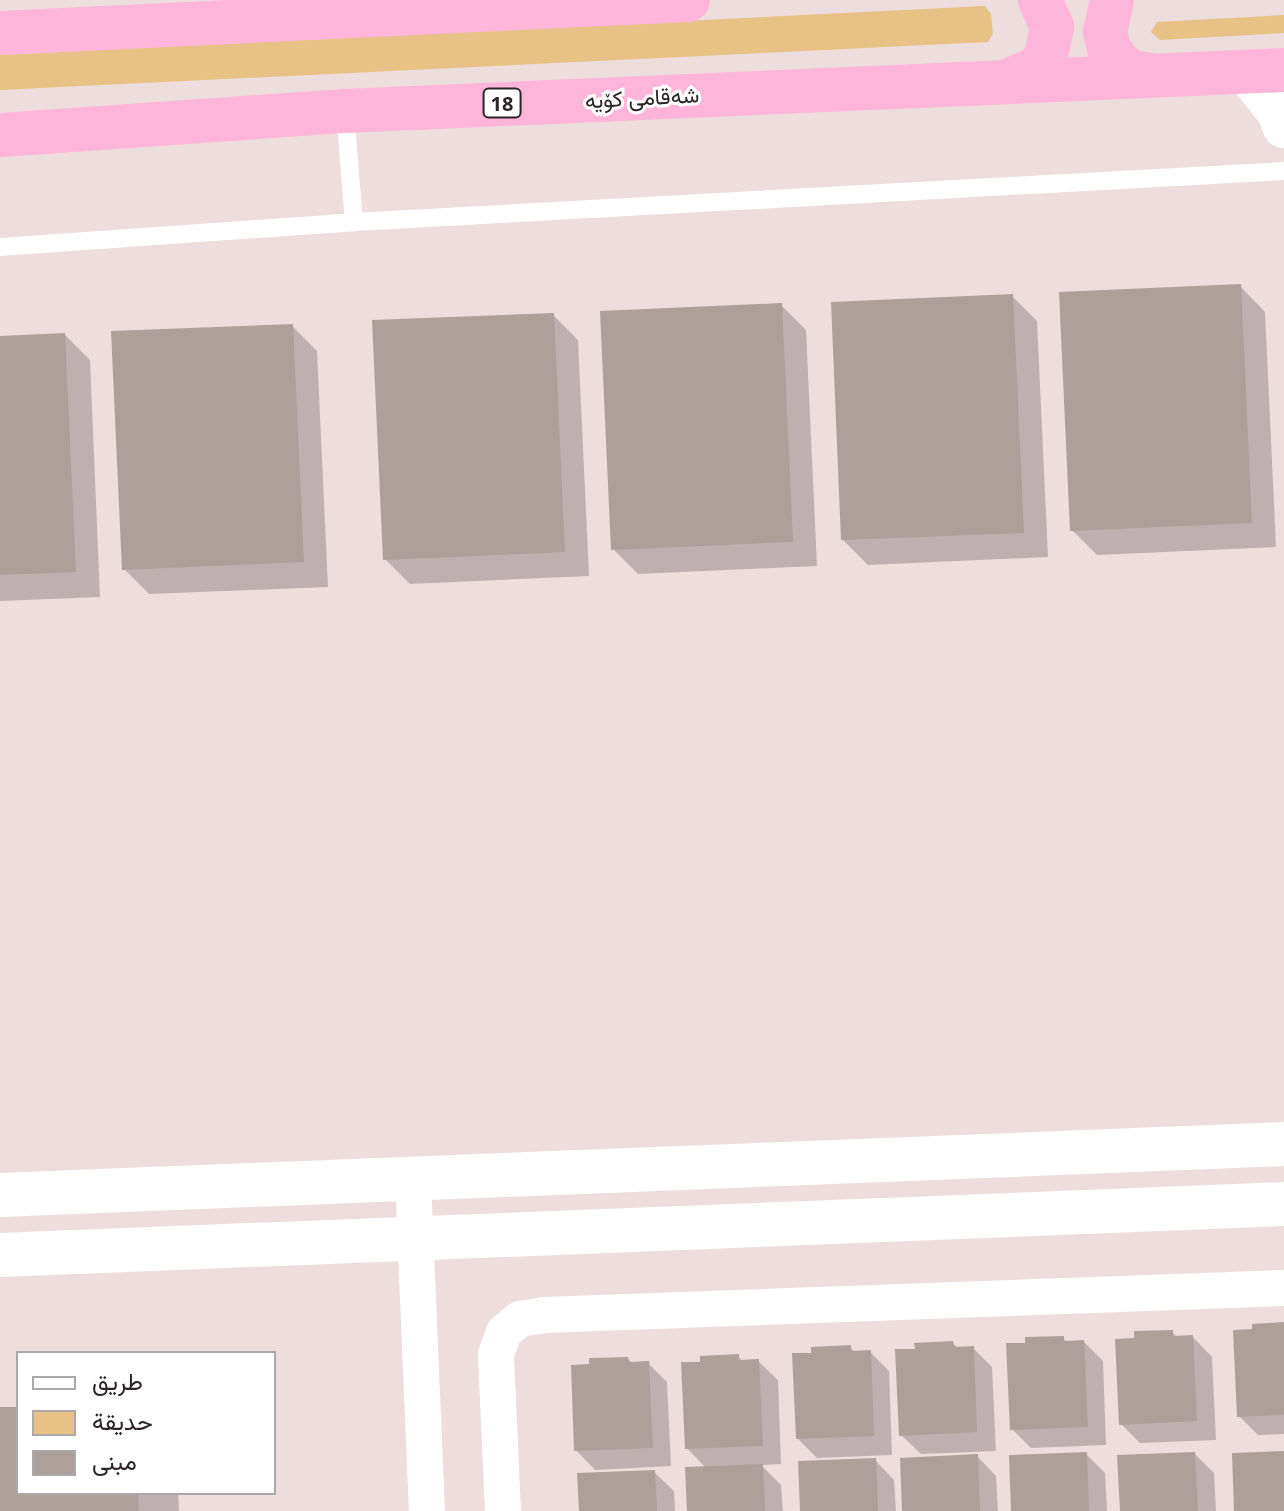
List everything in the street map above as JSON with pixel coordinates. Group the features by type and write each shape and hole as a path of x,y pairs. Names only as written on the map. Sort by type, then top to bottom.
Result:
{"highway":[{"path":"0,33 688,0"},
{"path":"1005,82 1036,69 1046,56 1052,27 1040,0"},
{"path":"1112,0 1106,16 1105,32 1109,48 1118,62 1132,72 1152,75"},
{"name":"شەقامی کۆیە","path":"0,135 345,111 1266,71"}],"street":[{"path":"1266,71 1284,126"},
{"path":"0,1195 1284,1144"},
{"path":"413,1179 427,1511"},
{"path":"0,1255 1284,1204"},
{"path":"503,1511 496,1354 504,1332 520,1319 544,1315 1284,1288"}],"lane":[{"path":"345,111 354,222"},
{"path":"0,247 354,222 1284,171"}],"green space":[{"path":"985,6 991,14 993,34 988,42 0,90 0,55"},
{"path":"1284,15 1284,33 1160,40 1151,32 1157,22"}],"building":[{"path":"1241,284 1252,523 1070,531 1059,292"},
{"path":"1013,294 1024,533 841,540 831,302"},
{"path":"782,303 793,542 611,550 600,311"},
{"path":"554,313 565,552 383,560 372,320"},
{"path":"293,324 304,562 122,570 111,331"},
{"path":"65,333 76,572 0,575 0,336"},
{"path":"1284,1322 1284,1415 1237,1417 1233,1330 1252,1329 1252,1324"},
{"path":"1173,1330 1173,1336 1193,1335 1197,1421 1119,1425 1115,1339 1134,1338 1134,1331"},
{"path":"1064,1336 1064,1341 1084,1340 1088,1427 1010,1430 1006,1343 1025,1343 1025,1337"},
{"path":"953,1341 954,1347 974,1346 977,1432 899,1436 895,1349 915,1349 914,1343"},
{"path":"851,1345 851,1351 871,1350 874,1436 796,1439 792,1353 811,1353 811,1347"},
{"path":"739,1354 739,1360 759,1359 763,1446 685,1449 681,1362 700,1362 700,1356"},
{"path":"628,1357 629,1362 649,1361 653,1448 574,1451 571,1365 589,1364 589,1358"},
{"path":"0,1407 16,1407 16,1495 138,1495 139,1511 0,1511"},
{"path":"1284,1451 1284,1511 1234,1511 1232,1453"},
{"path":"1087,1452 1089,1511 1011,1511 1009,1455"},
{"path":"1195,1452 1198,1511 1120,1511 1117,1455"},
{"path":"978,1454 980,1511 902,1511 900,1458"},
{"path":"876,1458 878,1511 800,1511 798,1461"},
{"path":"763,1464 765,1511 687,1511 685,1467"},
{"path":"655,1470 657,1511 579,1511 577,1473"}]}
